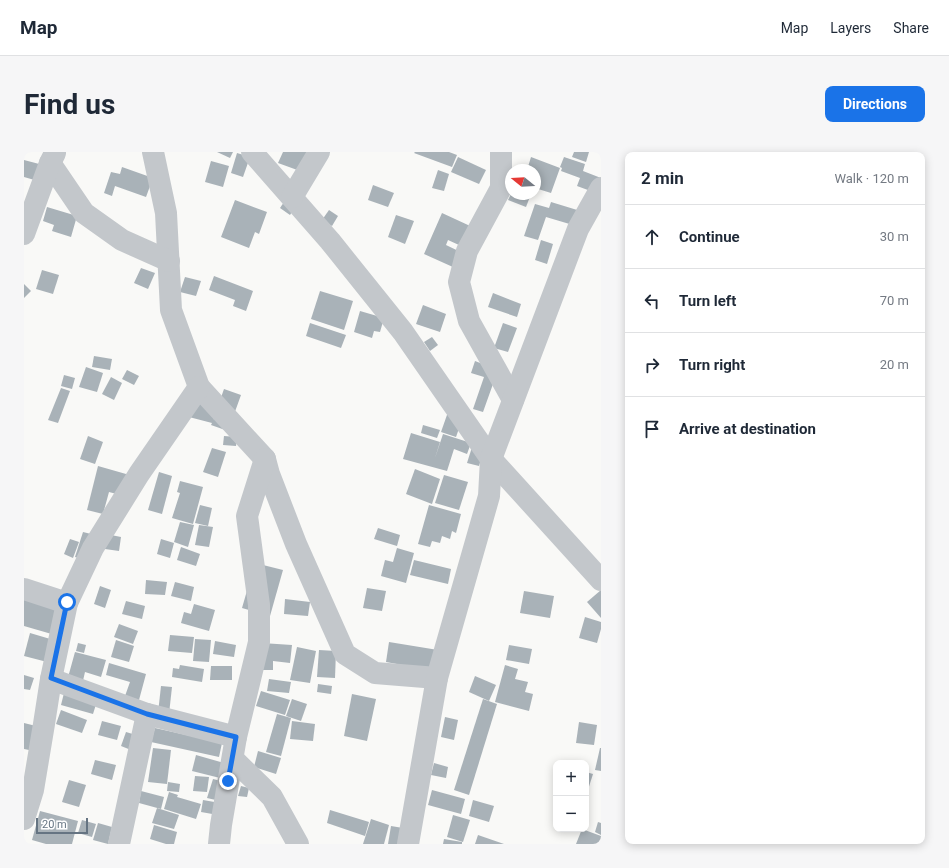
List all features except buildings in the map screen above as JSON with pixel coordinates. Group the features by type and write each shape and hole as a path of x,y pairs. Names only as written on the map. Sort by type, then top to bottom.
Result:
{"street":[{"path":"153,152 166,213 172,310 199,388 266,459 269,474 296,544 345,654 375,673 437,678"},
{"path":"252,152 330,241 403,332 491,459 601,580"},
{"path":"292,197 319,152"},
{"path":"501,152 501,188 467,250 459,282 469,321 513,400"},
{"path":"53,158 84,213 122,240 169,261"},
{"path":"24,234 53,158"},
{"path":"408,844 437,678 489,496 491,459 578,229 601,188"},
{"path":"24,819 33,790 51,678 67,602 92,548 139,474 199,388"},
{"path":"220,844 220,825 236,737 259,642 259,605 248,516 266,459"},
{"path":"24,589 67,602"},
{"path":"51,678 147,714 236,737"},
{"path":"118,844 147,714"},
{"path":"233,759 272,797 298,844"}],"route":[{"path":"67,602 51,678 147,714 236,737 228,781"}]}
